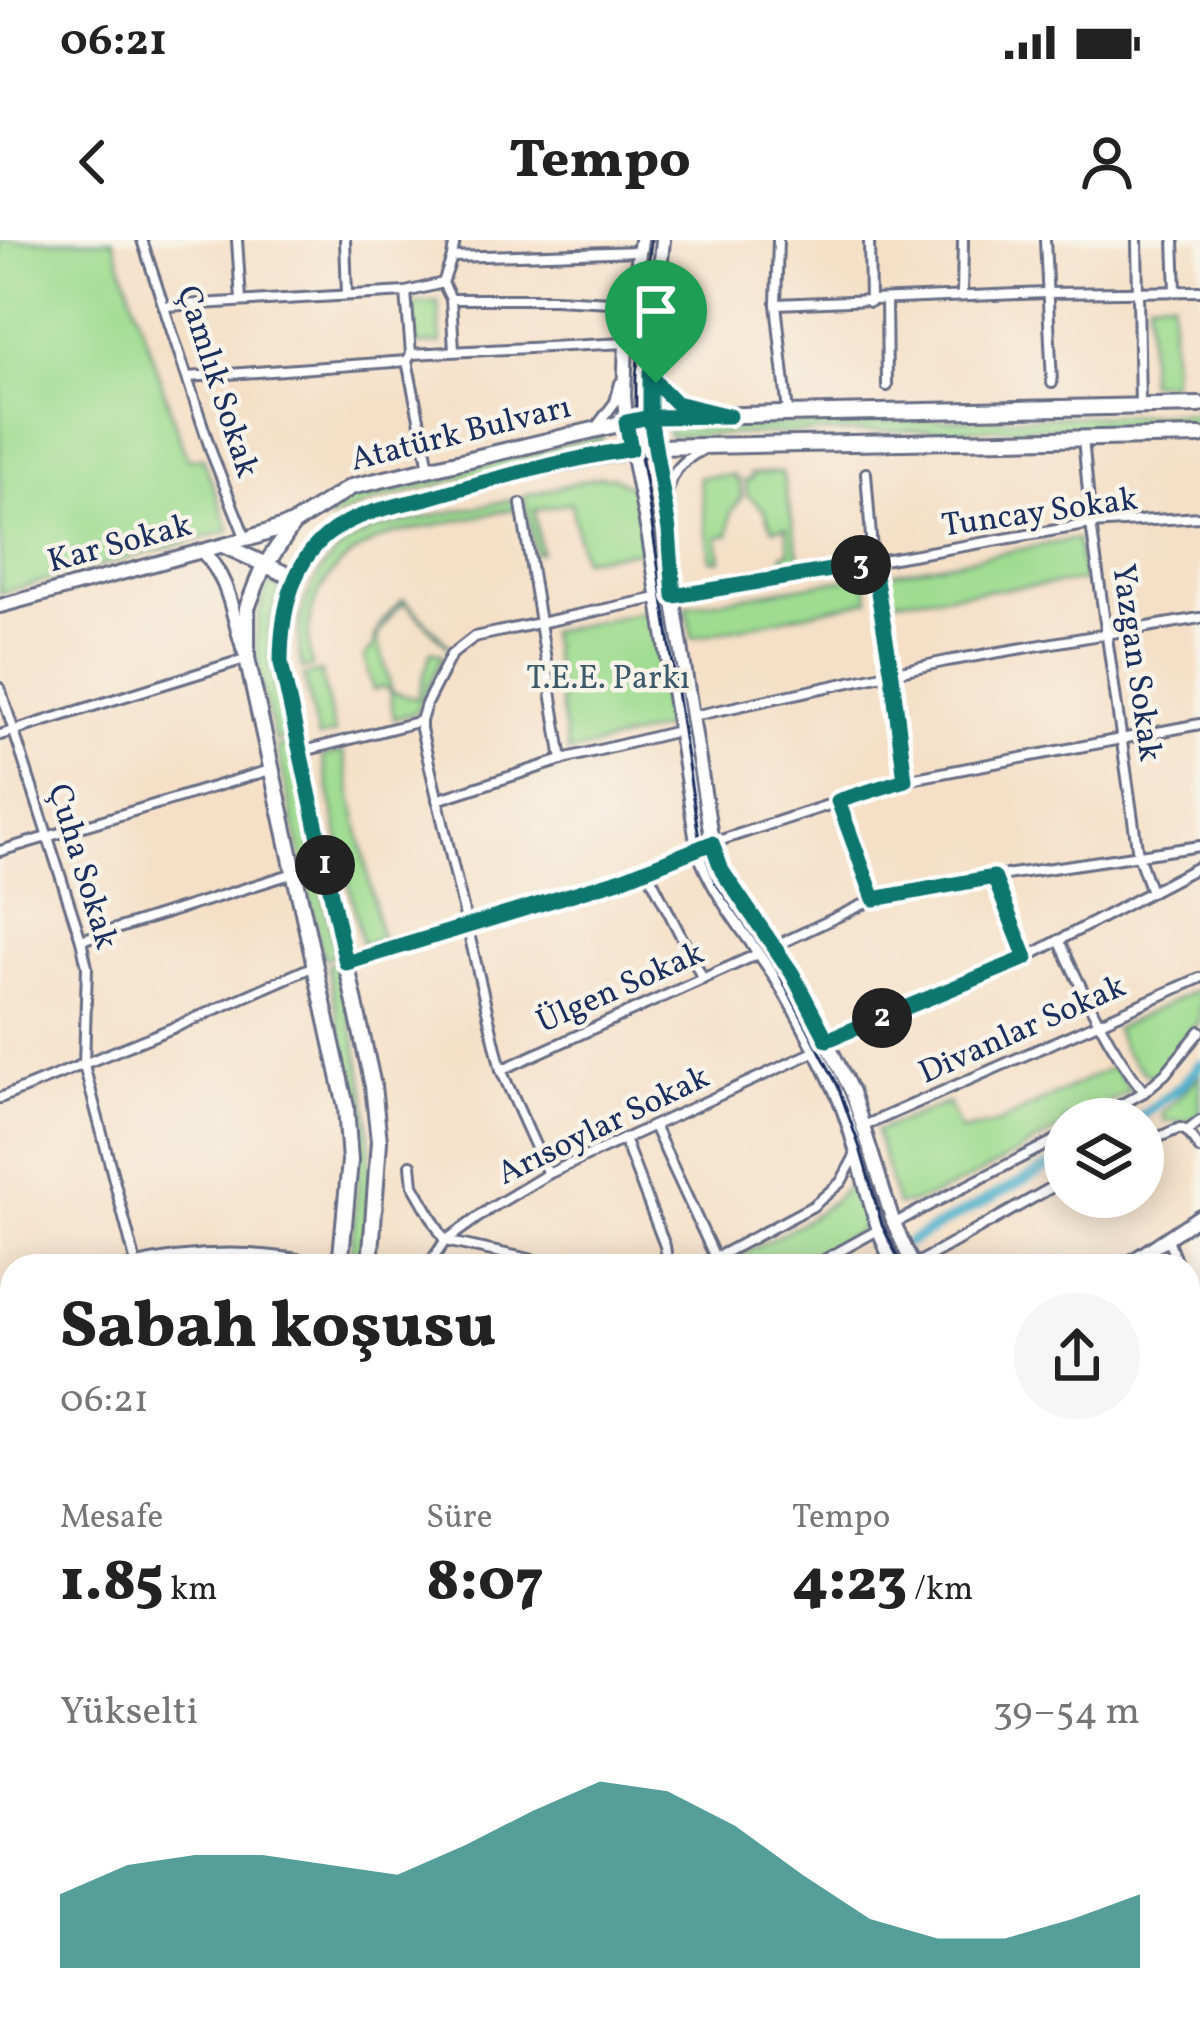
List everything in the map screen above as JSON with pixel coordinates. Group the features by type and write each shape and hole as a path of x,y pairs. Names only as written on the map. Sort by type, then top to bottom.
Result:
{"main road":[{"path":"664,240 650,417 669,530 666,597 680,730 713,884 782,987 834,1085 887,1254"},
{"path":"640,246 626,343 626,422 692,717 705,846 775,946 827,1040 852,1092 907,1254"},
{"name":"Atatürk Bulvarı","path":"338,1254 349,1131 248,658 247,608 266,565 293,524 351,487 650,417 1200,405"},
{"name":"Atatürk Bulvarı","path":"371,1254 379,1142 374,1086 281,663 281,630 294,578 327,535 363,515 514,474 631,449 1200,436"},
{"path":"308,513 327,535"},
{"path":"249,538 293,524"},
{"name":"Kar Sokak","path":"0,606 249,538"},
{"path":"225,545 294,578"},
{"path":"202,551 227,589 248,658"},
{"path":"1142,1254 1200,1216"}],"street":[{"name":"Çamlık Sokak","path":"142,240 212,454 249,538"},
{"path":"237,240 241,300"},
{"path":"345,240 347,295"},
{"path":"442,284 454,240"},
{"path":"778,240 776,304 788,415"},
{"path":"869,240 870,302"},
{"path":"962,296 963,240"},
{"path":"1045,240 1052,383"},
{"path":"1137,240 1140,406"},
{"path":"1174,240 1176,291"},
{"path":"452,257 640,246"},
{"path":"165,306 406,292 442,284"},
{"path":"442,284 451,299 454,350"},
{"path":"776,304 1200,291"},
{"path":"406,292 409,357 429,466"},
{"path":"451,299 632,303"},
{"path":"886,301 887,386"},
{"path":"188,377 454,350 626,343"},
{"path":"574,435 600,425 615,402 626,358"},
{"path":"650,372 676,403 729,416"},
{"name":"Yazgan Sokak","path":"1083,438 1138,855 1151,892"},
{"path":"669,530 669,482 689,457 713,446"},
{"path":"866,473 873,563 905,780"},
{"path":"521,504 562,760"},
{"name":"Tuncay Sokak","path":"421,722 452,655 474,637 666,597 1091,524 1200,517"},
{"path":"692,717 947,662 1200,618"},
{"path":"0,735 248,658"},
{"name":"Çuha Sokak","path":"0,688 81,940 87,967 84,1065 129,1254"},
{"path":"300,752 421,722 501,1070 548,1174"},
{"path":"346,963 647,870 905,780 1200,724"},
{"path":"437,800 562,760 680,730"},
{"path":"0,851 272,770"},
{"path":"838,801 874,899"},
{"path":"775,946 874,899 1200,846"},
{"path":"827,1040 1026,958 1200,866"},
{"path":"647,870 703,979"},
{"path":"81,940 296,872"},
{"path":"994,877 1026,958"},
{"path":"1059,940 1099,1025 1144,1092"},
{"name":"Ülgen Sokak","path":"501,1070 760,952"},
{"path":"0,1098 316,965"},
{"name":"Divanlar Sokak","path":"864,1126 1200,978"},
{"path":"1133,1098 1165,1074 1200,1031"},
{"name":"Arısoylar Sokak","path":"436,1254 445,1241 491,1208 548,1174 816,1051"},
{"path":"1187,1131 1200,1121"},
{"path":"654,1126 713,1254"},
{"path":"1164,1135 1180,1128 1200,1149"},
{"path":"625,1139 666,1254"},
{"path":"895,1228 1044,1146"},
{"path":"732,1254 828,1195 842,1182 857,1151"},
{"path":"411,1165 413,1185 445,1241 506,1254"},
{"path":"933,1254 1044,1192"},
{"path":"835,1254 878,1230"},
{"path":"1167,1236 1174,1254"}],"green space":[{"path":"0,240 113,240 187,459 203,458 230,531 0,593"},
{"path":"1172,299 1172,383 1148,382 1149,300"},
{"path":"438,302 441,343 416,345 413,304"},
{"path":"1200,413 1200,424 669,436 668,428"},
{"path":"602,436 603,441 379,500 329,520 324,512 356,493"},
{"path":"782,472 800,560 784,563 782,554 790,552 786,527 773,529 764,510 747,495 745,480 752,479 751,474"},
{"path":"734,475 742,497 731,512 729,535 717,537 721,560 711,560 699,477"},
{"path":"614,477 634,489 646,550 582,559 571,503 534,510 541,552 535,553 524,496"},
{"path":"515,499 517,508 392,534 352,555 324,584 315,602 310,622 312,667 302,669 303,607 335,554 384,528"},
{"path":"1076,539 1085,581 891,600 887,574"},
{"path":"865,576 869,600 692,638 686,606"},
{"path":"268,584 281,588 271,617 269,647 288,738 275,741 256,644"},
{"path":"404,599 449,646 405,603 395,610 377,636 392,692 417,699 431,651 443,655 415,713 394,719 390,691 373,690 364,657 384,620"},
{"name":"T.E.E. Parkı","path":"654,609 665,728 568,753 549,632"},
{"path":"321,672 335,734 318,738 304,676"},
{"path":"290,744 335,956 324,958 277,747"},
{"path":"343,752 381,939 362,944 322,757"},
{"path":"337,963 368,1118 369,1173 361,1254 350,1254 359,1117 327,965"},
{"path":"1200,988 1200,1021 1161,1071 1155,1076 1145,1074 1125,1052 1115,1029"},
{"path":"1114,1066 1130,1091 1117,1098 1049,1098"},
{"path":"1200,1075 1200,1114 1192,1120 1165,1122 1164,1112"},
{"path":"1044,1100 1044,1137 959,1184 897,1205 876,1131 948,1103 960,1131 996,1124"},
{"path":"858,1174 870,1225 813,1254 743,1254 816,1213"}],"waterway":[{"path":"1164,1099 1200,1064"},
{"path":"907,1243 1044,1169"}],"tram line":[{"path":"651,240 636,419 699,838 715,882 776,968 838,1086 882,1225 896,1254"}],"route":[{"path":"656,383 650,372 650,417 626,422 631,449 514,474 363,515 327,535 294,578 281,630 281,663 346,963 619,880 712,843 722,871 792,973 827,1040 1026,958 994,877 874,899 838,801 905,780 873,563 674,596 669,530 650,417 729,416 676,403 656,383"}]}
